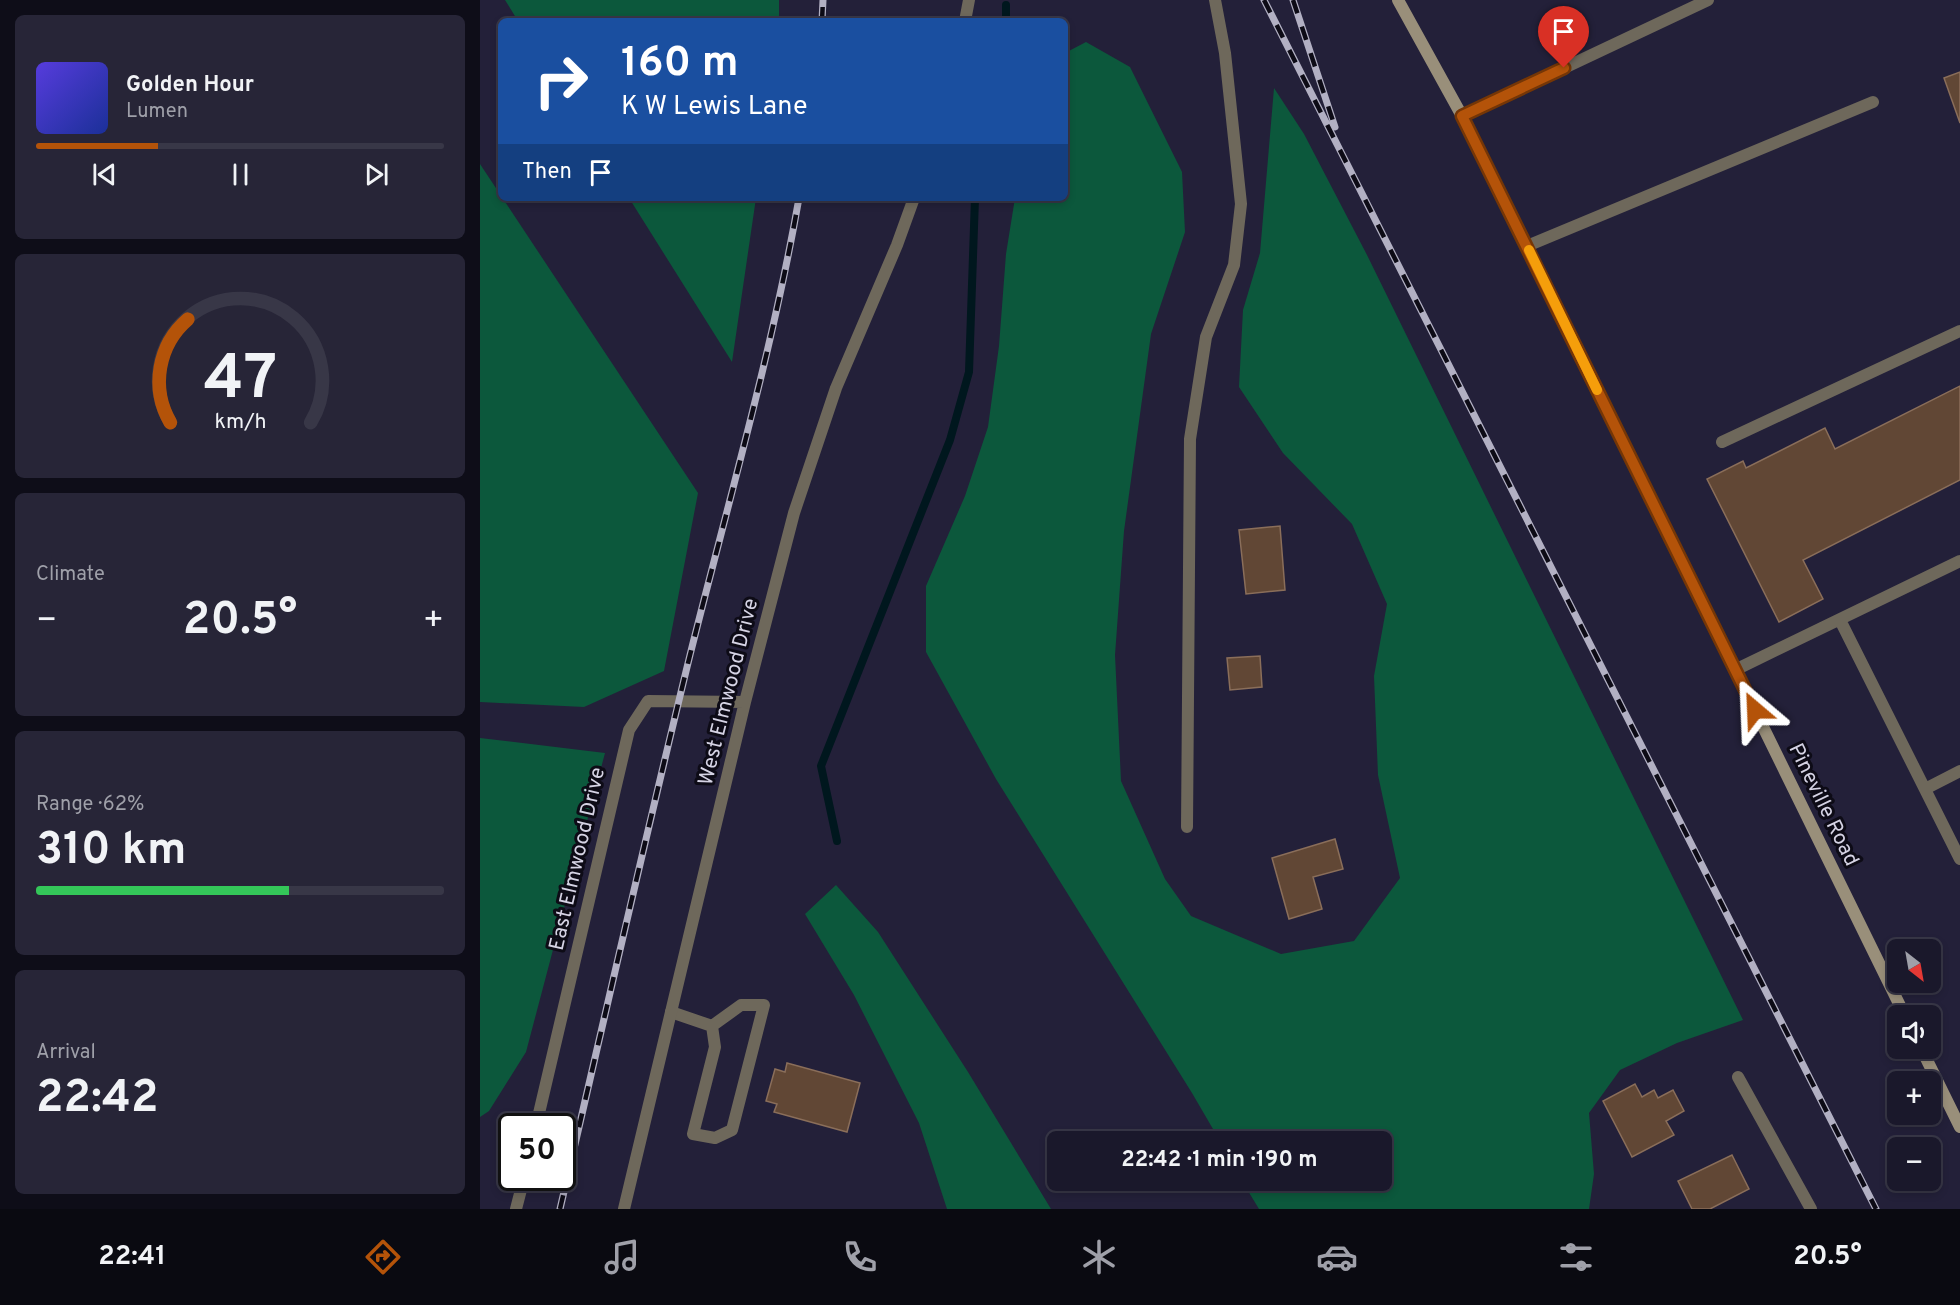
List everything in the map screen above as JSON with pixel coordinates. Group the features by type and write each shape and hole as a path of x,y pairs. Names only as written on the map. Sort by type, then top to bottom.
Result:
{"main road":[{"name":"Pineville Road","path":"1398,0 1462,116 1527,246 1900,1005"},
{"path":"1926,1059 1960,1127"}],"street":[{"path":"966,18 969,0"},
{"path":"1187,826 1190,439 1206,337 1234,265 1241,204 1225,53 1215,0"},
{"path":"1462,116 1708,0"},
{"path":"1527,246 1873,102"},
{"name":"West Elmwood Drive","path":"624,1209 745,702 794,513 836,388 897,245 913,201"},
{"path":"1722,442 1960,331"},
{"path":"1735,670 1960,561"},
{"path":"1840,620 1960,859"},
{"name":"East Elmwood Drive","path":"539,1113 629,730 648,701 745,702"},
{"path":"1925,789 1960,771"},
{"path":"741,1005 764,1005 732,1130 715,1138 693,1134 715,1047 712,1026 741,1005"},
{"path":"671,1012 712,1026"},
{"path":"1738,1077 1811,1209"},
{"path":"516,1209 521,1191"}],"green space":[{"path":"505,0 779,0 779,18 516,18"},
{"path":"1086,42 1130,67 1182,172 1185,232 1151,334 1124,531 1115,655 1121,781 1165,879 1191,916 1281,954 1354,941 1400,878 1378,775 1374,676 1387,604 1352,524 1283,453 1239,387 1243,310 1260,253 1274,88 1304,134 1367,255 1743,1020 1677,1043 1620,1070 1589,1113 1594,1174 1589,1209 1259,1209 1248,1191 1392,1191 1392,1131 1214,1131 996,779 926,652 926,586 965,496 988,427 999,346 1006,254 1015,201 1068,201 1068,51"},
{"path":"480,164 498,191 498,201 505,201 698,493 664,671 584,707 480,702"},
{"path":"631,201 756,201 732,362"},
{"path":"480,738 605,753 526,1052 489,1111 480,1117"},
{"path":"836,885 878,932 968,1072 1051,1209 947,1209 919,1123 854,995 805,914"}],"building":[{"path":"1960,72 1960,123 1944,78"},
{"path":"1960,386 1960,480 1803,560 1823,599 1779,622 1707,479 1743,461 1746,468 1825,428 1835,449"},
{"path":"1280,526 1285,590 1246,594 1239,530"},
{"path":"1260,656 1262,687 1230,690 1227,658"},
{"path":"1335,839 1343,869 1313,877 1322,909 1289,919 1272,858"},
{"path":"787,1063 860,1083 847,1132 774,1112 777,1104 766,1101 775,1069 785,1072"},
{"path":"1635,1084 1642,1097 1654,1090 1658,1098 1673,1090 1684,1111 1666,1121 1674,1135 1632,1157 1603,1101"},
{"path":"1732,1155 1749,1189 1710,1209 1692,1209 1678,1181"}],"waterway":[{"path":"1006,5 1006,18"},
{"path":"837,841 821,766 950,440 969,372 975,201"}],"railway":[{"path":"822,18 823,0"},
{"path":"1264,0 1876,1209"},
{"path":"1293,0 1335,127"},
{"path":"560,1209 673,724 763,370 798,201"}],"slow traffic":[{"path":"1529,250 1597,390"}],"route":[{"path":"1564,68 1462,116 1755,710"}]}
